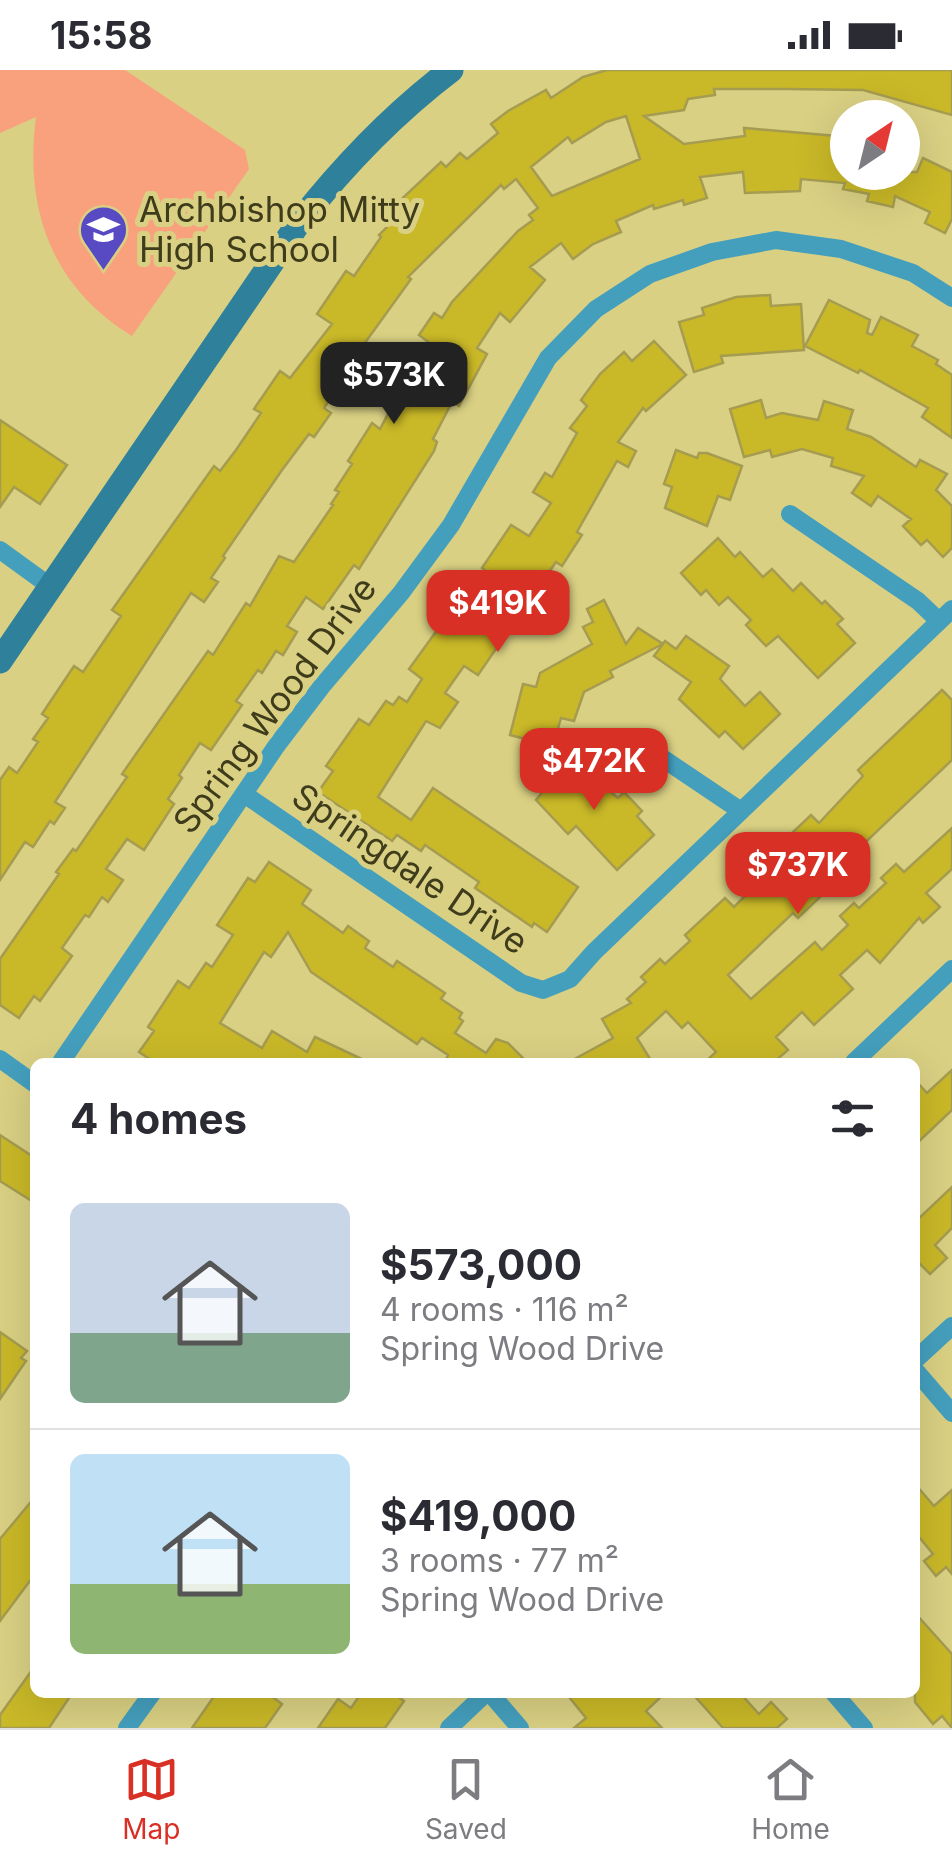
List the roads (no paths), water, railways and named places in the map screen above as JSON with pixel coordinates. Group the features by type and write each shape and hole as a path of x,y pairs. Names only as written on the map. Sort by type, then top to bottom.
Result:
{"main road":[{"path":"0,661 300,221 348,161 421,92 451,70"}],"street":[{"name":"Spring Wood Drive","path":"64,1058 322,686 401,593 450,525 548,358 596,309 650,274 712,252 776,240 859,255 913,273 952,298"},
{"path":"632,737 740,812 946,615 918,601 790,514"},
{"path":"0,550 50,587"},
{"name":"Springdale Drive","path":"244,794 521,983 543,990 570,979 740,812"},
{"path":"858,1058 952,970"},
{"path":"0,1059 30,1080"},
{"path":"920,1355 952,1326"},
{"path":"920,1376 952,1413"},
{"path":"127,1728 149,1698"},
{"path":"449,1728 482,1698"},
{"path":"493,1698 520,1728"},
{"path":"838,1698 864,1728"}],"place":[{"name":"Archbishop Mitty High School","path":"104,272"}]}
